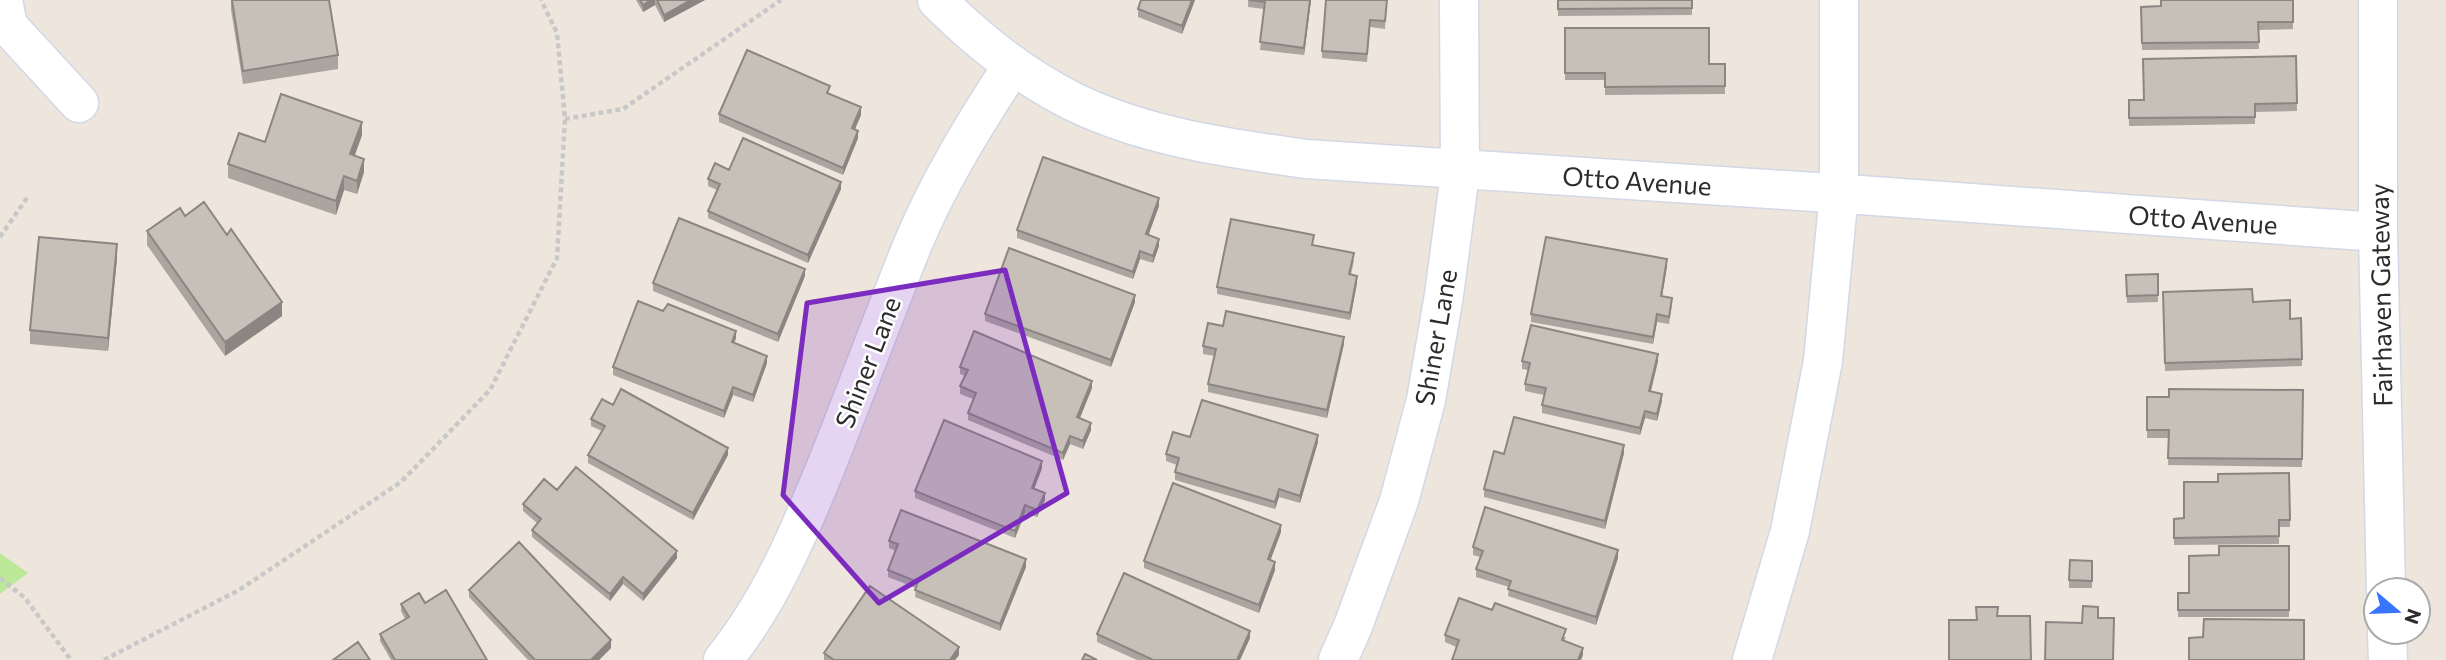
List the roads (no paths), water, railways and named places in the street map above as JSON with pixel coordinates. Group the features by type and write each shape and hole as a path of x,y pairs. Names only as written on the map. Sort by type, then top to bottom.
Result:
{"street":[{"path":"3,0 8,26 79,103"},
{"name":"Otto Avenue","path":"937,0 966,29 1013,65 1074,102 1182,138 1306,159 1839,193 2378,232"},
{"name":"Shiner Lane","path":"1338,660 1399,501 1426,400 1444,295 1460,168 1459,0"},
{"path":"1752,660 1790,531 1823,361 1839,193 1839,0"},
{"name":"Fairhaven Gateway","path":"2378,0 2378,232 2386,576"},
{"name":"Shiner Lane","path":"723,660 739,640 784,566 868,362 913,244 954,157 1013,65"}]}
